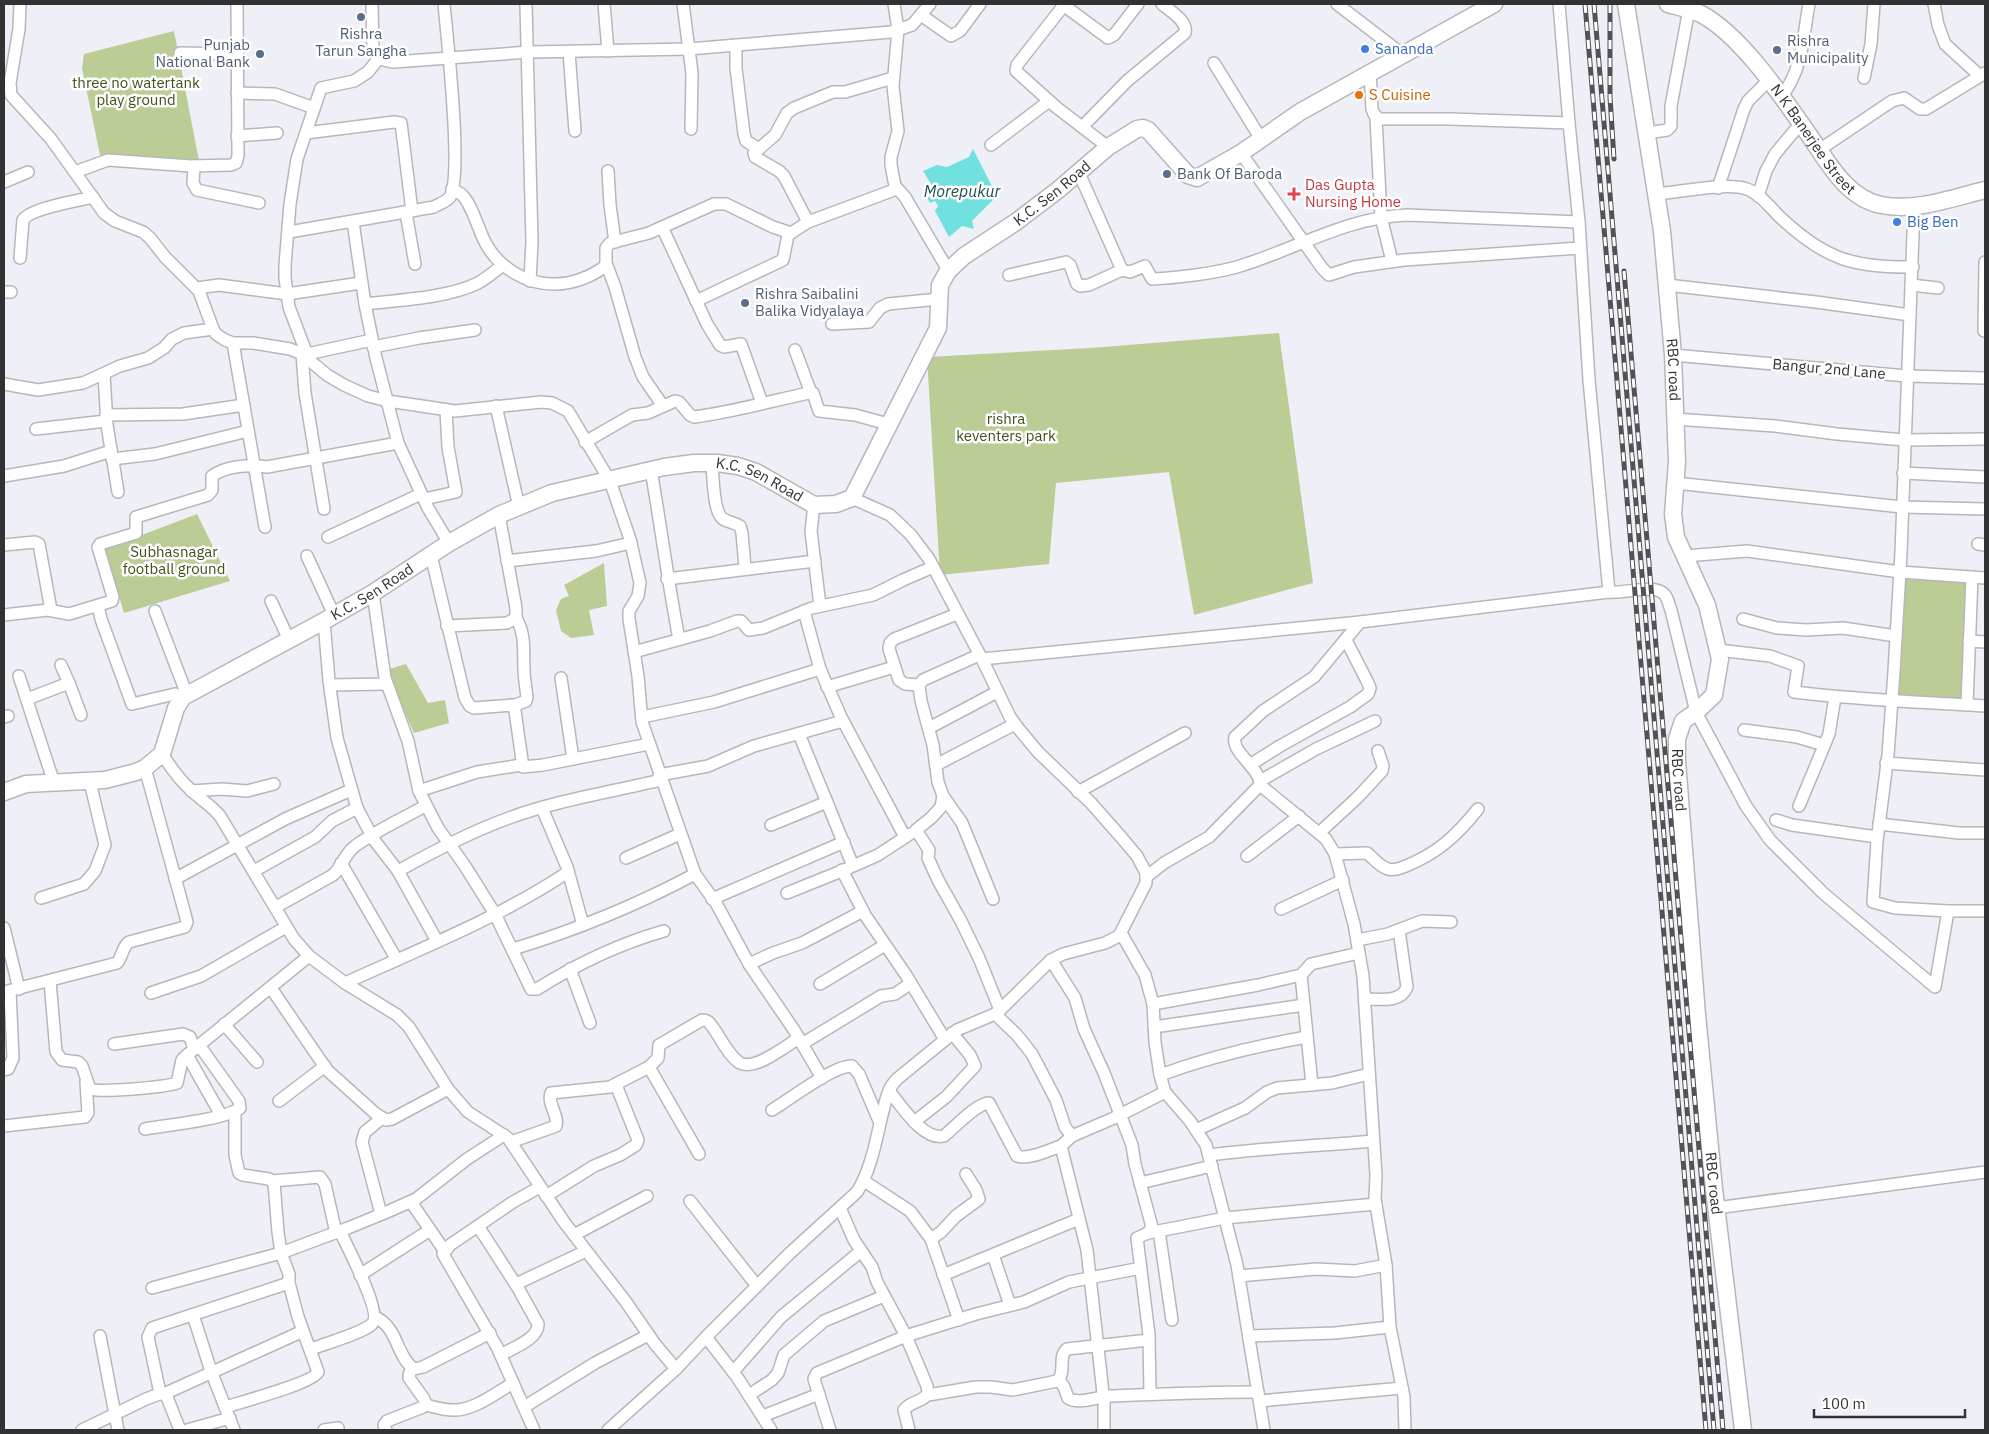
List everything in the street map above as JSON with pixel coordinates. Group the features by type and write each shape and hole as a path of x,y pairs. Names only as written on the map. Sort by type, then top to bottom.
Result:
{"street":[{"path":"20,4 19,29 7,90 51,140 104,213 115,221 147,234 186,280 197,288 213,329 220,337 233,342 280,347 306,356 327,375 368,396 388,401 446,410 541,402 561,407 574,419 610,481 632,543 640,583 638,596 629,611 629,629 634,652 642,717 660,777 695,874 730,926 749,964 801,1041 822,1078"},
{"path":"75,172 108,160 194,166 234,165 237,160 237,4"},
{"path":"372,4 372,50 380,58 394,62 529,52 689,49 898,30 912,25 930,4"},
{"path":"289,232 434,207 449,198 452,189 455,150 444,4"},
{"path":"526,4 529,52 529,151 532,242 530,281"},
{"path":"604,4 608,51"},
{"path":"683,4 692,73 690,129"},
{"path":"894,4 898,30 893,78 898,131 890,165 895,186 905,197 948,270"},
{"path":"921,15 946,35 955,36 980,4"},
{"path":"1108,147 1050,101 1019,74 1016,67 1063,5 1108,38 1114,35 1138,4"},
{"path":"1082,127 1127,80 1185,33 1184,23 1162,4"},
{"path":"1337,4 1402,54"},
{"name":"K.C. Sen Road","path":"185,696 373,593 449,543 498,515 552,494 651,470 694,463 712,463 738,466 756,472 814,505 836,504 852,498 938,328 940,285 948,270 964,256 1016,222 1079,173 1108,147 1133,130 1145,128 1188,175 1195,178 1241,153 1300,112 1494,4"},
{"path":"1559,4 1579,222 1589,380 1609,592"},
{"name":"RBC road","path":"1626,4 1632,49 1648,133 1662,231 1673,355 1677,462 1673,514 1676,537 1707,605 1720,659 1714,695 1683,722 1677,739 1677,760 1696,1015 1742,1430"},
{"name":"N K Banerjee Street","path":"1668,4 1689,9 1702,15 1731,37 1782,96 1838,177 1856,194 1879,205 1914,206 1985,190"},
{"path":"1782,96 1792,82 1799,65 1809,4"},
{"path":"1864,78 1871,44 1874,4"},
{"path":"1819,150 1892,101 1904,98 1920,110 1926,109 1983,75 1945,44 1938,25 1934,4"},
{"path":"1648,133 1667,130 1671,126 1671,106 1689,9"},
{"path":"736,45 736,68 744,134 746,141 758,149"},
{"path":"569,52 575,131"},
{"path":"180,53 236,54"},
{"path":"324,509 305,393 306,356 293,321 287,294 285,272 294,173 321,88 354,81 368,72 380,58"},
{"path":"1214,63 1260,139"},
{"path":"1370,72 1372,109 1376,118 1381,216 1392,261"},
{"path":"808,222 784,176 755,157 754,152 775,135 788,113 794,108 833,92 845,92 893,78"},
{"path":"1718,188 1744,109 1748,101 1769,80"},
{"path":"237,93 279,95 314,108"},
{"path":"991,145 1050,101"},
{"path":"1376,118 1384,120 1449,119 1569,123"},
{"path":"306,133 394,122 401,123 415,264"},
{"path":"1758,196 1774,154 1801,123"},
{"path":"237,136 277,133"},
{"path":"1241,153 1326,273 1329,274 1354,267 1392,261 1493,252 1580,248"},
{"path":"194,166 193,186 197,190 259,203"},
{"path":"608,171 615,242"},
{"path":"4,182 28,172"},
{"path":"1079,173 1122,270"},
{"path":"696,300 783,260 787,237 808,222 893,191 895,186"},
{"path":"1656,194 1718,188 1746,189 1758,196 1783,220 1823,252 1852,262 1874,266 1913,267"},
{"path":"452,189 465,199 486,244 502,265 530,281 545,284 571,282 598,270 606,263"},
{"path":"20,258 23,220 26,216 37,211 93,197"},
{"path":"663,406 643,377 635,357 616,287 606,263 607,246 615,242 640,236 706,206 722,204 791,233"},
{"path":"1914,206 1900,572 1892,700 1877,837 1873,902 1895,908 1985,911"},
{"path":"1009,276 1066,262 1070,265 1077,284 1084,286 1122,270 1130,272 1145,266 1150,278 1154,279 1221,270 1249,263 1381,216 1407,215 1579,222"},
{"path":"353,222 361,283 373,344 398,443 422,496 449,543"},
{"path":"662,227 709,328 720,345 724,347 741,344 762,403"},
{"path":"1984,331 1985,262"},
{"path":"365,304 429,296 463,288 487,278 502,265"},
{"path":"197,288 219,285 287,294 361,283"},
{"path":"1667,285 1910,315"},
{"path":"1911,285 1938,288"},
{"path":"832,324 869,322 880,308 888,304 939,299"},
{"path":"4,384 27,389 48,389 83,383 120,366 148,358 156,354 172,339 184,333 213,329"},
{"path":"306,356 373,344 475,330"},
{"path":"233,342 265,527"},
{"path":"795,350 815,396 819,411 855,415 888,424"},
{"name":"Bangur 2nd Lane","path":"1673,355 1907,376 1985,378"},
{"path":"104,374 106,418 118,492"},
{"path":"586,442 632,415 648,413 673,402 678,401 690,416 694,417 728,412 748,405 812,392"},
{"path":"36,429 106,418 183,414 244,405"},
{"path":"496,406 518,507"},
{"path":"328,538 422,496 456,492 448,447 446,410"},
{"path":"1675,419 1774,426 1904,440 1985,439"},
{"path":"4,476 64,466 112,455 155,454 248,431"},
{"path":"4,615 52,610 69,614 112,602 113,597 98,547 100,544 136,533 136,516 208,495 212,490 212,476 218,472 254,465 267,467 398,443"},
{"path":"712,463 719,515 723,519 740,526 745,568"},
{"path":"651,470 667,579 679,639"},
{"path":"1903,473 1985,477"},
{"path":"1675,483 1902,506 1985,509"},
{"path":"608,1430 676,1369 790,1253 857,1192 864,1181 889,1091 897,1079 948,1036 969,1023 998,1012 1051,960 1063,954 1113,940 1121,933 1146,883 1144,869 1137,856 1098,811 1027,741 1015,724 925,554 898,522 879,510 852,498"},
{"path":"814,505 811,526 820,606"},
{"path":"431,555 467,703 474,708 509,704 513,706 526,701 528,697 524,669 524,636 516,618 516,608 498,515"},
{"path":"4,545 35,542 39,544 52,610"},
{"path":"507,561 596,551 632,543"},
{"path":"1685,556 1747,551 1900,572 1985,578"},
{"path":"307,556 329,618 330,686 337,738 357,808 371,836 398,871 437,941"},
{"path":"667,579 814,561"},
{"path":"634,652 739,621 749,630 755,631 820,606 873,596 933,567"},
{"path":"1967,705 1972,577"},
{"path":"957,614 892,640 889,649 901,682 909,685 919,684 923,680 981,657 1360,622 1609,592 1659,590 1666,596 1696,712 1746,806 1770,840 1823,893 1936,987 1948,911"},
{"path":"373,593 386,684 408,741 419,791 425,806 495,914 532,990 537,989 570,968 632,941 664,931"},
{"path":"271,601 289,640"},
{"path":"98,606 132,704 175,694 185,696"},
{"path":"155,611 185,696"},
{"path":"804,611 820,669 843,721 905,837"},
{"path":"447,626 507,623 516,618"},
{"path":"1743,619 1777,628 1806,630 1843,628 1896,636"},
{"path":"1360,622 1314,678 1268,706 1236,734 1234,744 1260,783 1326,838 1335,854 1343,880 1357,940 1365,999 1376,1175 1376,1204 1386,1265 1390,1327 1402,1388 1405,1430"},
{"path":"1250,766 1280,746 1350,707 1368,694 1370,688 1346,640"},
{"path":"1969,641 1985,642"},
{"path":"1718,650 1770,656 1798,666 1794,692 1835,697 1985,706"},
{"path":"61,664 81,715"},
{"path":"828,687 894,667"},
{"path":"642,717 714,702 820,669"},
{"path":"19,676 54,783"},
{"path":"561,678 573,759"},
{"path":"27,699 69,683"},
{"path":"330,686 386,684"},
{"path":"919,684 938,782 943,796 962,823 992,899"},
{"path":"929,728 997,692"},
{"path":"4,792 26,784 90,782 119,777 145,768 162,754 176,708 185,696"},
{"path":"1799,806 1829,734 1835,697"},
{"path":"513,706 521,765"},
{"path":"398,871 448,844 510,818 660,777 708,766 754,746 843,721"},
{"path":"1146,877 1209,836 1260,783 1316,749 1375,721"},
{"path":"936,765 1015,724"},
{"path":"1744,730 1797,737 1824,746"},
{"path":"1078,792 1185,732"},
{"path":"799,734 844,842 847,868 863,911 948,1036 970,1055 975,1066 946,1097 914,1122"},
{"path":"419,791 502,766 521,765 526,767 649,744"},
{"path":"1319,833 1358,797 1382,771 1383,766 1378,751"},
{"path":"162,754 179,779 215,810 239,845 286,927 309,956 345,983 403,1020 448,1089 468,1112 508,1139 574,1235 676,1369"},
{"path":"1886,763 1985,770"},
{"path":"11,991 117,963 124,945 129,942 185,927 187,922 145,768"},
{"path":"41,898 84,884 95,871 105,845 90,782"},
{"path":"191,791 222,789 247,791 274,784"},
{"path":"175,879 285,819 351,790"},
{"path":"787,893 878,855 931,818 941,807 943,796"},
{"path":"771,825 827,802"},
{"path":"276,907 333,875 354,848 371,836 425,806"},
{"path":"254,871 315,837 332,821 357,808"},
{"path":"542,808 568,872 584,925"},
{"path":"1335,854 1366,853 1384,868 1390,870 1400,868 1444,846 1460,831 1478,809"},
{"path":"1247,856 1300,816"},
{"path":"1776,820 1792,825 1877,837"},
{"path":"1879,824 1985,833"},
{"path":"916,830 929,850 928,858 934,873 979,958 998,1012 1032,1054 1056,1100 1065,1127 1072,1136"},
{"path":"626,858 680,834"},
{"path":"712,898 844,842"},
{"path":"341,863 397,960"},
{"path":"345,983 495,914 537,893 568,872"},
{"path":"513,949 551,938 584,925 643,900 695,874"},
{"path":"1281,909 1343,880"},
{"path":"749,964 772,953 802,943 863,911"},
{"path":"1357,940 1399,930 1422,921 1451,922"},
{"path":"151,993 201,976 286,927"},
{"path":"4,928 11,991 9,1045 12,1064 4,1070"},
{"path":"1365,999 1393,998 1402,996 1405,992 1407,986 1399,930"},
{"path":"1121,933 1145,975 1153,1004 1160,1075 1165,1092 1196,1130 1206,1145 1209,1155 1239,1276 1264,1430"},
{"path":"820,984 885,945"},
{"path":"1153,1004 1258,985 1301,974 1311,964 1359,953"},
{"path":"86,1081 90,1089 94,1091 175,1084 179,1081 182,1060 309,956"},
{"path":"1051,960 1075,998 1084,1029 1121,1114 1132,1145 1140,1183 1154,1232 1172,1320"},
{"path":"570,968 590,1023"},
{"path":"1301,974 1312,1085"},
{"path":"4,1126 85,1117 88,1113 86,1081 82,1066 78,1062 62,1060 56,1052 50,981"},
{"path":"152,1288 281,1252 338,1232 411,1202 467,1159 508,1139 556,1126 557,1121 550,1099 551,1093 601,1089 616,1085 649,1067 658,1058 659,1045 702,1020 708,1021 731,1054 742,1064 748,1065 762,1061 881,996 895,994 911,983"},
{"path":"270,988 325,1066 357,1098 382,1118 386,1120 392,1119 448,1089"},
{"path":"1154,1027 1304,1005"},
{"path":"224,1024 257,1062"},
{"path":"114,1044 183,1034 190,1037 193,1050 221,1115"},
{"path":"1160,1075 1211,1057 1256,1046 1307,1037"},
{"path":"145,1129 221,1115 240,1108 239,1101 193,1050"},
{"path":"279,1101 325,1066"},
{"path":"649,1067 699,1154"},
{"path":"772,1110 822,1078 845,1067 854,1067 859,1074 880,1123"},
{"path":"1196,1130 1245,1108 1267,1092 1277,1088 1332,1083 1369,1074"},
{"path":"444,1250 513,1202 543,1192 620,1155 636,1145 638,1140 616,1085"},
{"path":"889,1091 914,1122 929,1134 938,1137 944,1136 977,1107 984,1103 989,1103 1017,1156 1023,1157 1061,1146 1072,1136 1165,1092"},
{"path":"234,1111 235,1155 239,1173 272,1181 320,1176 326,1184 338,1232 360,1274 375,1317 389,1326 407,1362 412,1368 420,1369 490,1333"},
{"path":"381,1214 362,1142 365,1132 382,1118"},
{"path":"1209,1155 1244,1150 1286,1149 1373,1141"},
{"path":"1061,1146 1087,1250 1104,1397 1104,1430"},
{"path":"1140,1183 1212,1166"},
{"path":"1716,1208 1985,1172"},
{"path":"931,1239 941,1232 956,1216 979,1199 966,1174"},
{"path":"187,1430 316,1376 318,1369 303,1331 289,1283 289,1274 281,1252 272,1181"},
{"path":"864,1181 910,1211 931,1239 959,1320"},
{"path":"574,1235 646,1196"},
{"path":"411,1202 444,1250 444,1257 467,1291 490,1333 534,1430"},
{"path":"690,1202 757,1286"},
{"path":"1150,1394 1149,1340 1137,1238 1154,1232 1225,1218 1376,1204"},
{"path":"840,1208 906,1336 923,1376 928,1395"},
{"path":"942,1275 1080,1220"},
{"path":"478,1226 536,1317 538,1329 535,1335 500,1355"},
{"path":"360,1274 430,1230"},
{"path":"516,1284 586,1251"},
{"path":"733,1372 781,1317 861,1251"},
{"path":"993,1255 1010,1305"},
{"path":"1239,1276 1316,1269 1356,1271 1386,1265"},
{"path":"830,1430 814,1379 817,1373 906,1336 1024,1302 1069,1282 1141,1268"},
{"path":"180,1430 167,1397 162,1393 148,1337 150,1331 156,1326 289,1283"},
{"path":"749,1395 772,1380 778,1373 784,1354 824,1321 884,1296"},
{"path":"193,1315 211,1371 234,1430"},
{"path":"311,1349 370,1326 375,1317"},
{"path":"1249,1336 1335,1333 1390,1327"},
{"path":"82,1430 303,1331"},
{"path":"524,1407 595,1363 648,1334"},
{"path":"100,1336 118,1430"},
{"path":"706,1337 749,1395 770,1430"},
{"path":"1059,1380 1062,1373 1062,1355 1065,1350 1098,1344 1149,1340"},
{"path":"412,1368 409,1378 426,1405"},
{"path":"1059,1380 1070,1400 1150,1394 1259,1396 1402,1388"},
{"path":"909,1430 904,1413 905,1408 928,1395 991,1387 1013,1390 1059,1380"},
{"path":"386,1430 384,1425 387,1421 426,1405 454,1410 461,1409 479,1402 513,1383"},
{"path":"763,1416 819,1394"},
{"path":"324,1430 338,1428"}],"green space":[{"name":"three no watertank play ground","path":"174,31 199,161 100,155 82,68 84,54"},
{"name":"rishra keventers park","path":"1279,333 1313,583 1194,615 1169,472 1056,483 1049,564 940,575 927,357 1090,348"},
{"name":"Subhasnagar football ground","path":"197,514 230,581 124,613 105,549"},
{"path":"604,563 607,606 589,610 594,635 571,638 561,631 556,610 561,599 569,596 564,585"},
{"path":"1900,572 1972,577 1967,705 1892,700"},
{"path":"406,664 428,703 445,700 449,723 414,733 386,670"}],"water":[{"name":"Morepukur","path":"973,149 997,196 972,221 974,229 962,226 949,237 935,211 938,206 935,201 930,203 923,190 931,184 923,171 937,165 947,167 969,157"}],"railway":[{"path":"1585,4 1706,1430"},
{"path":"1594,4 1714,1430"},
{"path":"1610,4 1610,97 1614,159"},
{"path":"1624,271 1723,1430"}],"place":[{"name":"Rishra Tarun Sangha","path":"361,17"},
{"name":"Sananda","path":"1365,49"},
{"name":"Rishra Municipality","path":"1777,50"},
{"name":"Punjab National Bank","path":"260,54"},
{"name":"S Cuisine","path":"1359,95"},
{"name":"Bank Of Baroda","path":"1167,174"},
{"name":"Das Gupta Nursing Home","path":"1294,194"},
{"name":"Big Ben","path":"1897,222"},
{"name":"Rishra Saibalini Balika Vidyalaya","path":"745,303"}]}
